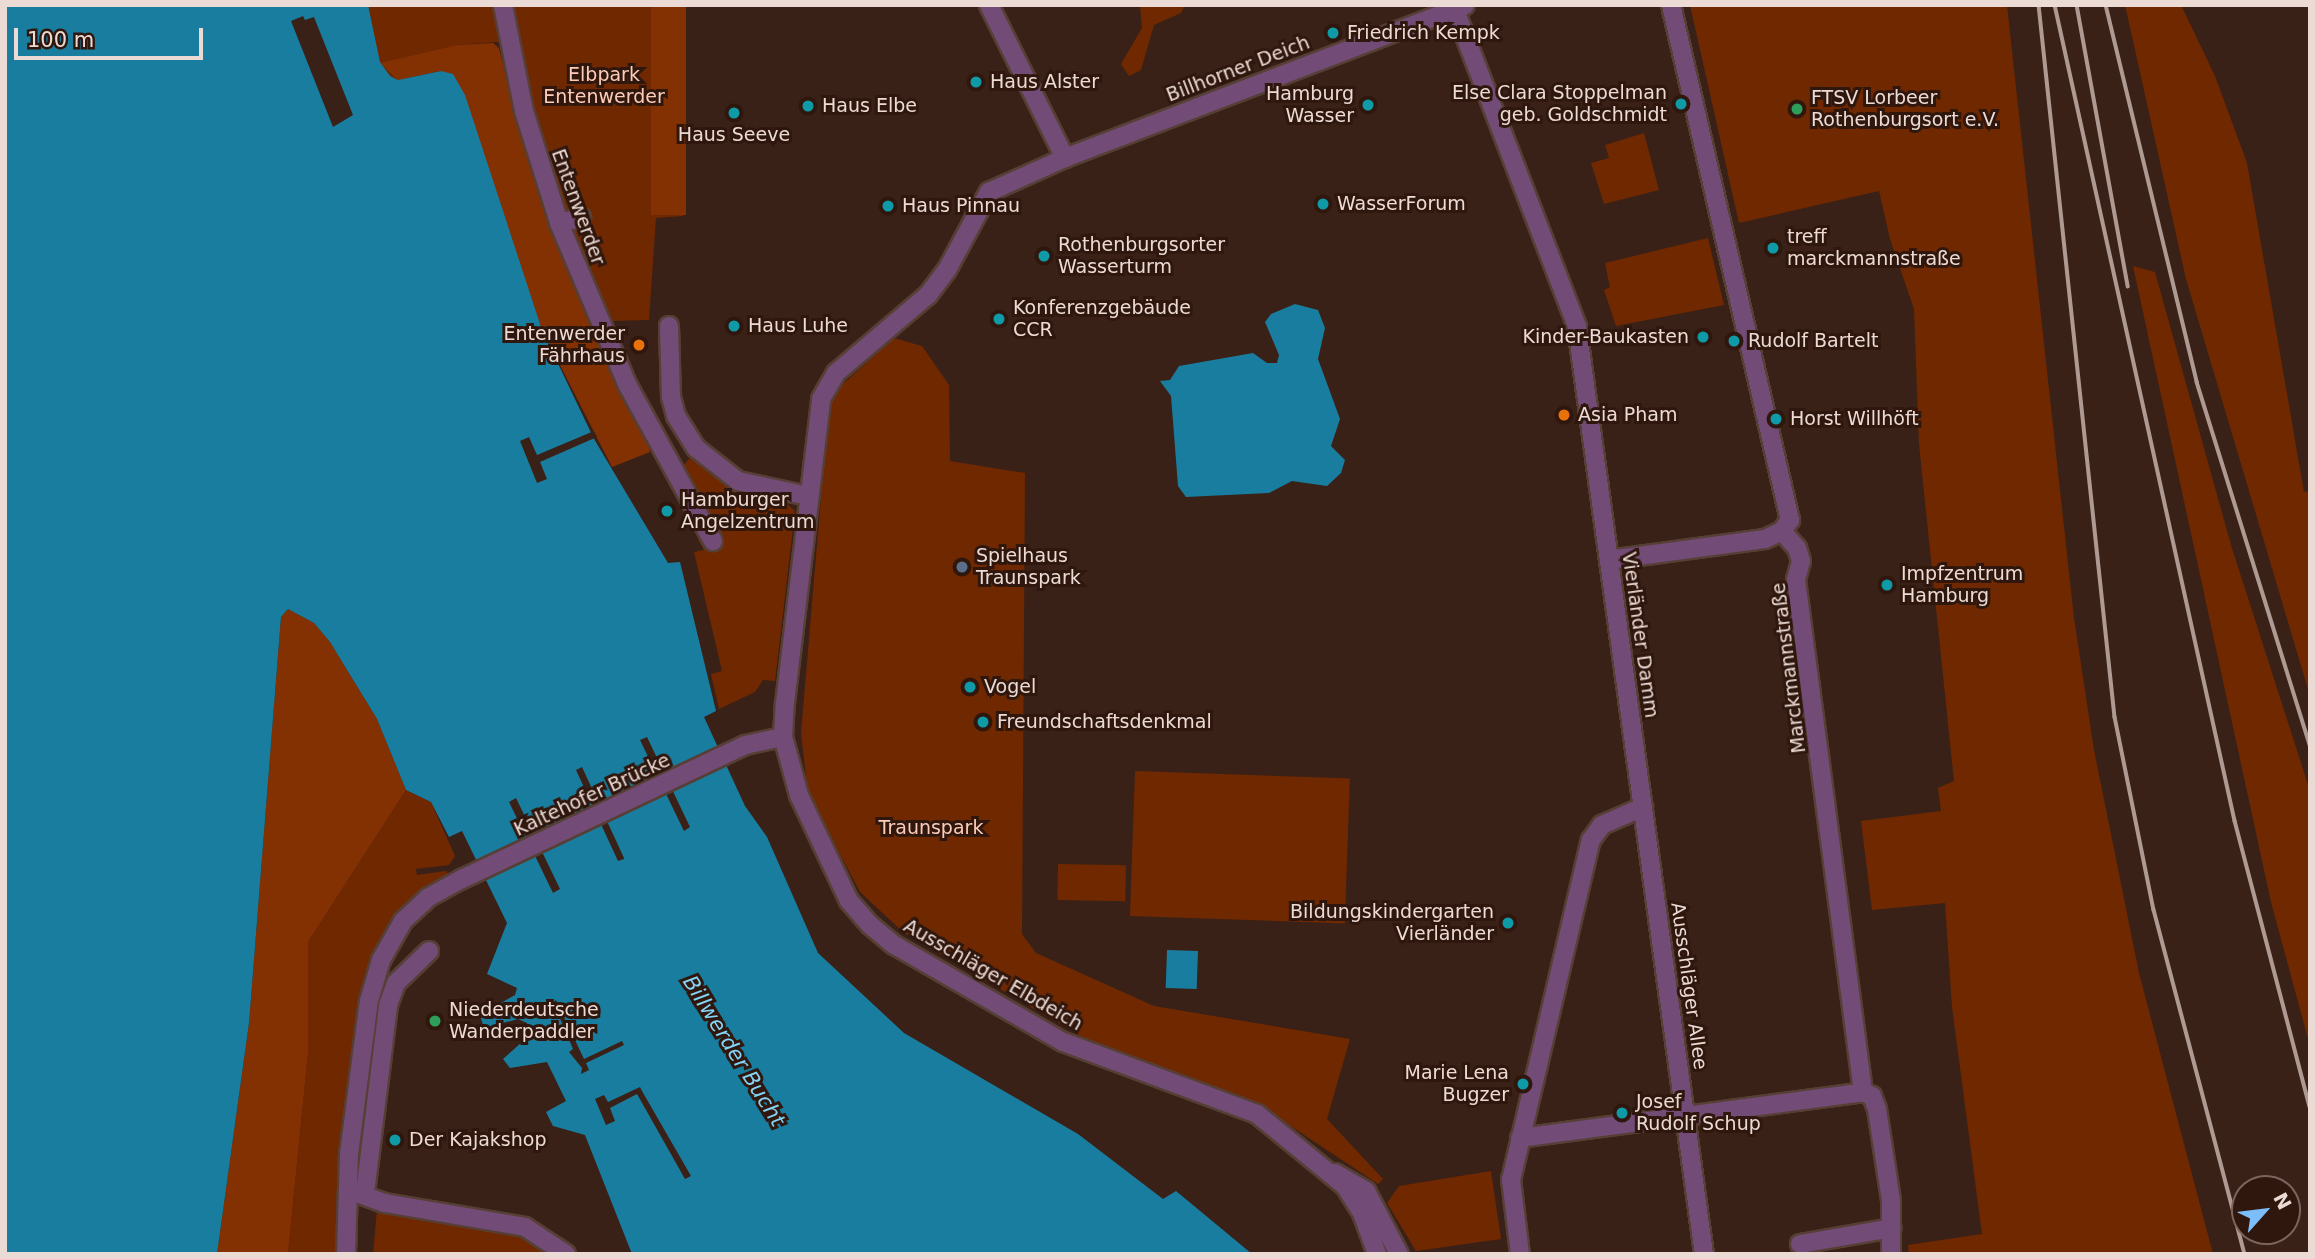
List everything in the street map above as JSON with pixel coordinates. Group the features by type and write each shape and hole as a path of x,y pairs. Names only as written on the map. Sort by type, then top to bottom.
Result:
{"street":[{"name":"Entenwerder","path":"503,5 524,111 559,223 642,414 713,541"},
{"path":"989,5 1065,158"},
{"path":"1609,560 1759,540 1783,531 1789,513 1671,5"},
{"name":"Billhorner Deich","path":"1065,158 1458,7"},
{"name":"Vierländer Damm","path":"1458,7 1577,327 1643,807"},
{"name":"Ausschläger Elbdeich","path":"1065,158 989,192 947,270 928,295 831,379 817,418 783,737 799,795 849,901 894,945 1063,1042 1257,1114 1332,1172 1362,1213 1377,1254"},
{"path":"559,223 581,218"},
{"path":"669,326 669,384 674,412 690,440 721,471 758,488 808,496"},
{"path":"642,414 674,412"},
{"name":"Marckmannstraße","path":"1783,531 1797,548 1801,561 1797,580 1863,1092 1872,1096 1877,1108 1892,1228 1891,1254"},
{"name":"Kaltehofer Brücke","path":"358,1193 357,1087 369,1001 381,960 403,921 418,905 479,872 723,756 760,740 783,737"},
{"path":"1520,1254 1511,1180 1591,840 1602,825 1643,807"},
{"name":"Ausschläger Allee","path":"1643,807 1704,1254"},
{"path":"346,1254 388,1004 396,983 429,951"},
{"path":"1520,1138 1863,1092"},
{"path":"1332,1172 1366,1191 1399,1254"},
{"path":"358,1193 385,1203 525,1227 566,1254"},
{"path":"1800,1244 1892,1228"}],"green space":[{"name":"Elbpark Entenwerder","path":"355,5 686,5 683,216 656,218 649,320 613,321 561,213 510,41 458,45 384,92"},
{"path":"1140,5 1185,5 1181,13 1154,25 1141,70 1129,76 1121,64 1142,28"},
{"path":"1690,5 2007,5 2074,618 2094,750 2139,973 2213,1254 1909,1254 1908,1245 1982,1234 1952,1007 1945,903 1872,910 1861,821 1941,811 1938,788 1954,781 1919,444 1914,309 1890,239 1879,191 1739,223"},
{"path":"2125,5 2181,5 2215,76 2247,163 2304,492 2310,491 2310,696 2186,279"},
{"path":"1644,133 1659,190 1604,204 1591,163 1609,158 1605,145"},
{"path":"1708,238 1724,305 1616,326 1604,290 1610,287 1605,263"},
{"path":"2133,266 2155,272 2231,545 2310,791 2310,1046 2271,902"},
{"name":"Traunspark","path":"894,338 922,346 949,385 950,461 1025,473 1022,934 1036,953 1154,1006 1350,1039 1327,1119 1383,1179 1378,1184 1256,1103 1084,1038 903,932 860,892 808,794 801,733 829,403 835,391"},
{"path":"691,457 730,487 785,502 795,511 775,681 763,680 755,692 719,709 711,674 722,671 694,552 704,550 698,539 703,536 680,469"},
{"path":"1135,771 1350,779 1345,923 1130,916"},
{"path":"406,790 431,802 455,856 449,865 416,869 417,875 446,871 449,875 392,924 367,978 340,1254 288,1254 308,1053 308,942"},
{"path":"1058,864 1126,865 1125,901 1057,900"},
{"path":"1491,1171 1501,1239 1416,1251 1387,1203 1399,1186"},
{"path":"377,1210 523,1236 552,1254 373,1254"}],"shaded area":[{"path":"651,5 686,5 686,215 651,215"},
{"path":"493,43 499,48 525,151 590,317 650,452 612,467 542,330 441,71 398,80 380,63 458,45"},
{"path":"288,609 314,623 330,642 377,719 406,790 308,942 308,1053 288,1254 217,1254 249,1023 281,617"}],"water":[{"name":"Billwerder Bucht","path":"5,5 368,5 380,62 390,76 398,80 441,71 453,74 465,95 542,330 594,439 668,563 680,562 716,711 704,717 745,806 767,837 818,953 904,1033 1078,1134 1163,1199 1176,1191 1252,1254 632,1254 585,1135 553,1126 546,1112 566,1101 547,1062 510,1068 503,1059 531,1034 527,1023 518,1019 484,1028 480,1015 515,995 517,988 487,974 507,923 462,831 449,837 431,802 406,790 377,719 330,642 314,623 288,609 281,617 249,1023 217,1254 5,1254","holes":["647,737 690,827 684,831 640,740","582,767 624,859 618,861 576,770","516,798 560,889 553,893 509,802"]},
{"path":"1295,304 1318,310 1325,328 1318,359 1340,419 1331,446 1345,460 1341,473 1327,486 1292,481 1269,493 1186,497 1178,486 1171,396 1160,381 1170,380 1179,366 1253,353 1267,363 1277,363 1279,355 1265,322 1271,314"},
{"path":"1167,950 1198,951 1197,989 1166,988"}],"pier":[{"path":"303,16 305,20 314,17 353,115 333,127 291,21"},
{"path":"594,431 597,437 540,462 547,479 537,483 520,441 529,437 537,455"},
{"path":"556,1000 584,1059 622,1041 624,1045 586,1063 589,1070 581,1074 582,1068 569,1052 573,1049 553,1002"},
{"path":"640,1087 691,1176 685,1179 637,1094 610,1108 615,1121 606,1125 595,1099 604,1095 608,1102"}],"railway":[{"path":"2039,5 2115,717 2154,910 2245,1254"},
{"path":"2055,5 2235,821 2310,1106"},
{"path":"2077,5 2128,286"},
{"path":"2106,5 2197,382 2310,745"}],"place":[{"name":"Friedrich Kempk","path":"1333,33"},
{"name":"Haus Alster","path":"976,82"},
{"name":"Else Clara Stoppelman geb. Goldschmidt","path":"1681,104"},
{"name":"Hamburg Wasser","path":"1368,105"},
{"name":"Haus Elbe","path":"808,106"},
{"name":"FTSV Lorbeer Rothenburgsort e.V.","path":"1797,109"},
{"name":"Haus Seeve","path":"734,113"},
{"name":"WasserForum","path":"1323,204"},
{"name":"Haus Pinnau","path":"888,206"},
{"name":"treff marckmannstraße","path":"1773,248"},
{"name":"Rothenburgsorter Wasserturm","path":"1044,256"},
{"name":"Konferenzgebäude CCR","path":"999,319"},
{"name":"Haus Luhe","path":"734,326"},
{"name":"Kinder-Baukasten","path":"1703,337"},
{"name":"Rudolf Bartelt","path":"1734,341"},
{"name":"Entenwerder Fährhaus","path":"639,345"},
{"name":"Asia Pham","path":"1564,415"},
{"name":"Horst Willhöft","path":"1776,419"},
{"name":"Hamburger Angelzentrum","path":"667,511"},
{"name":"Spielhaus Traunspark","path":"962,567"},
{"name":"Impfzentrum Hamburg","path":"1887,585"},
{"name":"Vogel","path":"970,687"},
{"name":"Freundschaftsdenkmal","path":"983,722"},
{"name":"Bildungskindergarten Vierländer","path":"1508,923"},
{"name":"Niederdeutsche Wanderpaddler","path":"435,1021"},
{"name":"Marie Lena Bugzer","path":"1523,1084"},
{"name":"Josef Rudolf Schup","path":"1622,1113"},
{"name":"Der Kajakshop","path":"395,1140"}]}
